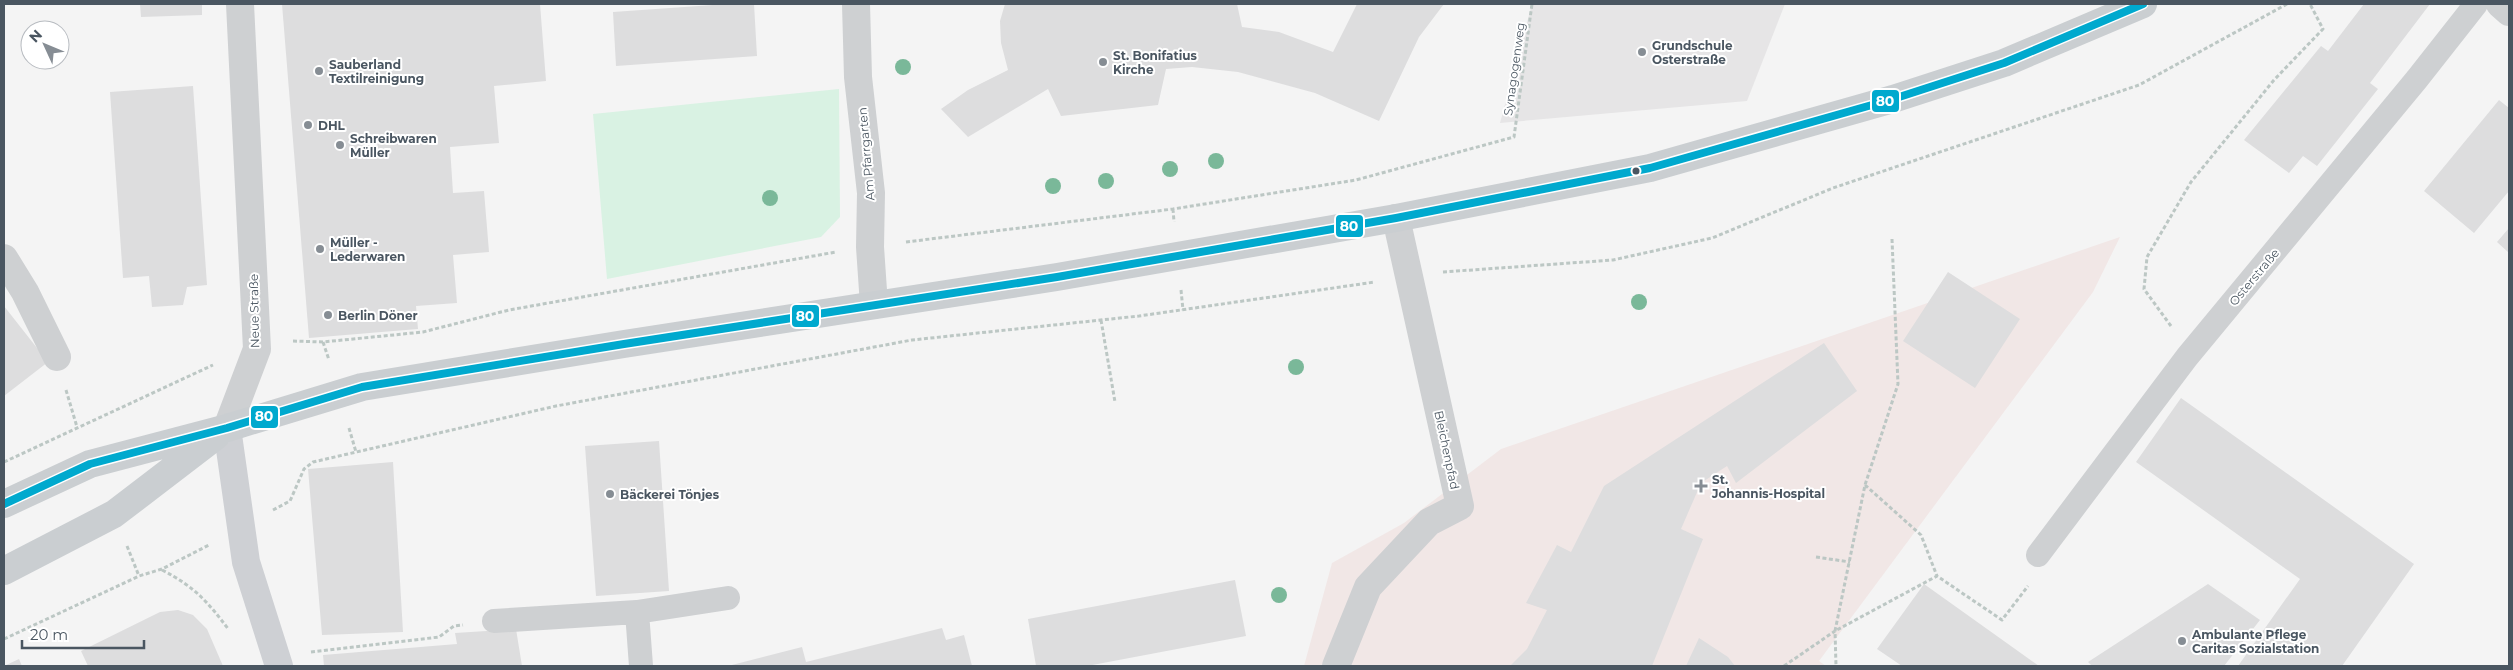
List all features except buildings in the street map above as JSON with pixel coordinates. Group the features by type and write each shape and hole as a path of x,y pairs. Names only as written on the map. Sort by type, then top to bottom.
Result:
{"main road":[{"path":"4,504 90,464 227,428 362,387 1057,277 1396,218 1650,168 1884,102 2004,63 2143,4"},
{"path":"4,571 114,514 227,428"},
{"name":"Neue Straße","path":"227,428 246,562 277,661"}],"street":[{"name":"Neue Straße","path":"227,428 257,349 240,4"},
{"name":"Am Pfarrgarten","path":"856,4 858,76 871,193 870,247 874,305"},
{"path":"2500,4 2509,12"},
{"name":"Bleichenpfad","path":"1336,666 1368,587 1429,522 1460,506 1396,218"},
{"path":"4,258 26,292 57,357"}],"lane":[{"name":"Osterstraße","path":"2038,555 2187,357 2417,79 2476,4"},
{"path":"494,621 637,612 728,598"},
{"path":"637,612 641,666"}],"path":[{"name":"Synagogenweg","path":"870,247 1172,209 1356,180 1514,137 1532,4"},
{"path":"4,639 139,576 162,570 290,501 304,469 313,462 556,406 912,340 1101,320 1409,278 1456,269 1613,260 1712,238 1834,188 2139,85 2287,4"},
{"path":"2187,357 2175,331 2144,289 2147,257 2191,182 2274,80 2323,29 2310,4"},
{"path":"1836,666 1834,631 1865,485 1898,384 1892,239"},
{"path":"4,462 212,366 257,349 293,340 323,342 423,332 509,310 778,260 870,247"},
{"path":"1101,320 1114,402"},
{"path":"1865,485 1921,535 1937,576 2002,620 2030,583"},
{"path":"1816,557 1850,562"},
{"path":"162,570 188,583 214,610 232,635"},
{"path":"1784,666 1834,631 1937,576"},
{"path":"277,661 439,637 454,626 494,621"}],"shaded area":[{"name":"Grundschule Osterstraße","path":"1532,4 1785,4 1747,101 1500,123"},
{"name":"St. Johannis-Hospital","path":"2120,237 2093,292 1819,661 1826,666 1304,666 1332,563 1404,523 1501,449"}],"green space":[{"path":"839,89 840,217 821,237 607,279 593,114"}],"transit line":[{"name":"80","path":"4,504 90,464 227,428 362,387 624,344 1057,277 1396,218 1650,168 1893,99 2004,63 2143,4"}],"place":[{"name":"Grundschule Osterstraße","path":"1642,52"},
{"name":"St. Bonifatius Kirche","path":"1103,62"},
{"name":"Sauberland Textilreinigung","path":"319,71"},
{"name":"DHL","path":"308,125"},
{"name":"Schreibwaren Müller","path":"340,145"},
{"name":"Müller - Lederwaren","path":"320,249"},
{"name":"Berlin Döner","path":"328,315"},
{"name":"St. Johannis-Hospital","path":"1701,486"},
{"name":"Bäckerei Tönjes","path":"610,494"},
{"name":"Ambulante Pflege Caritas Sozialstation","path":"2182,641"}]}
